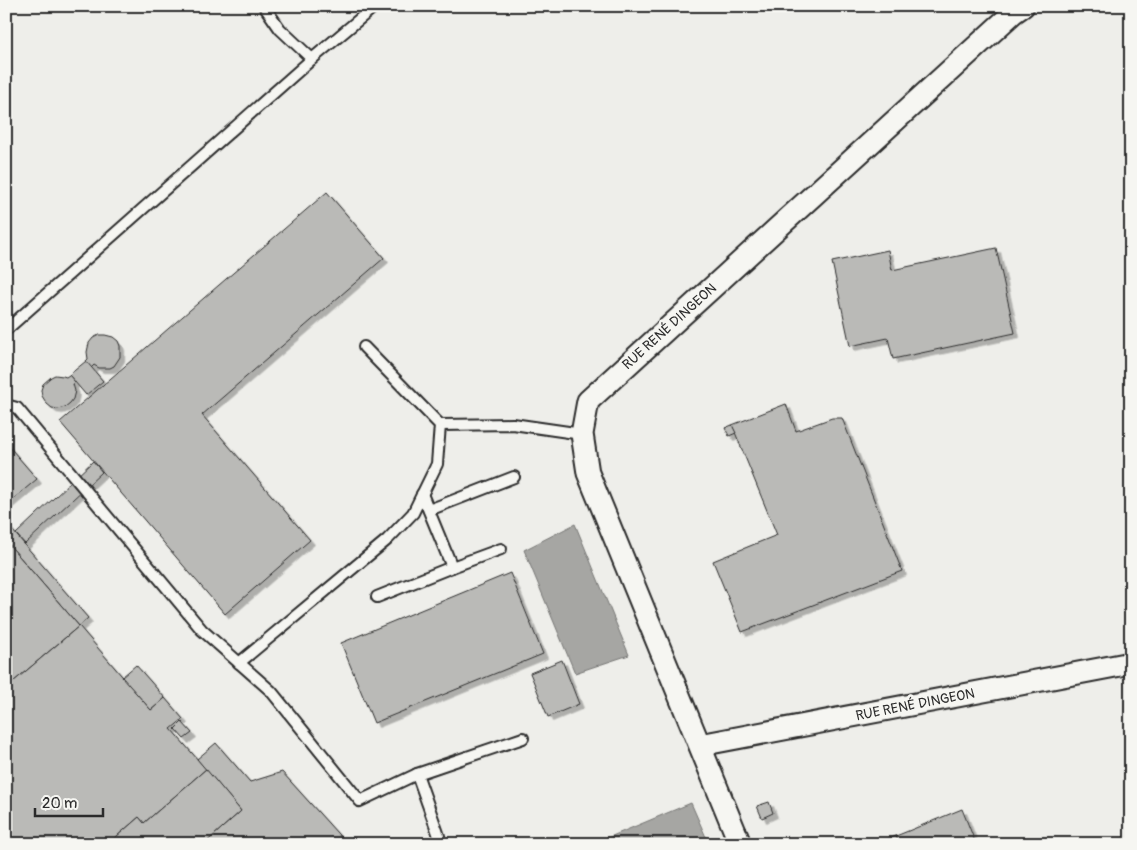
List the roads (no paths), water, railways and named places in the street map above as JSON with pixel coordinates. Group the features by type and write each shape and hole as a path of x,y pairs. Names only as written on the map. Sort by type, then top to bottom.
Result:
{"street":[{"name":"RUE RENÉ DINGEON","path":"740,844 588,473 582,434 588,401 1013,13 1023,6"},
{"name":"RUE RENÉ DINGEON","path":"700,745 1131,663"}],"lane":[{"path":"264,6 280,29 312,59"},
{"path":"6,330 312,59 375,6"},
{"path":"364,347 440,425 513,424 582,434"},
{"path":"6,405 17,408 202,630 271,691 360,801 417,774 523,738"},
{"path":"239,663 387,540 413,513 437,464 440,425"},
{"path":"429,510 514,477"},
{"path":"422,494 452,567"},
{"path":"377,597 501,548"},
{"path":"417,774 439,836 440,844"}]}
